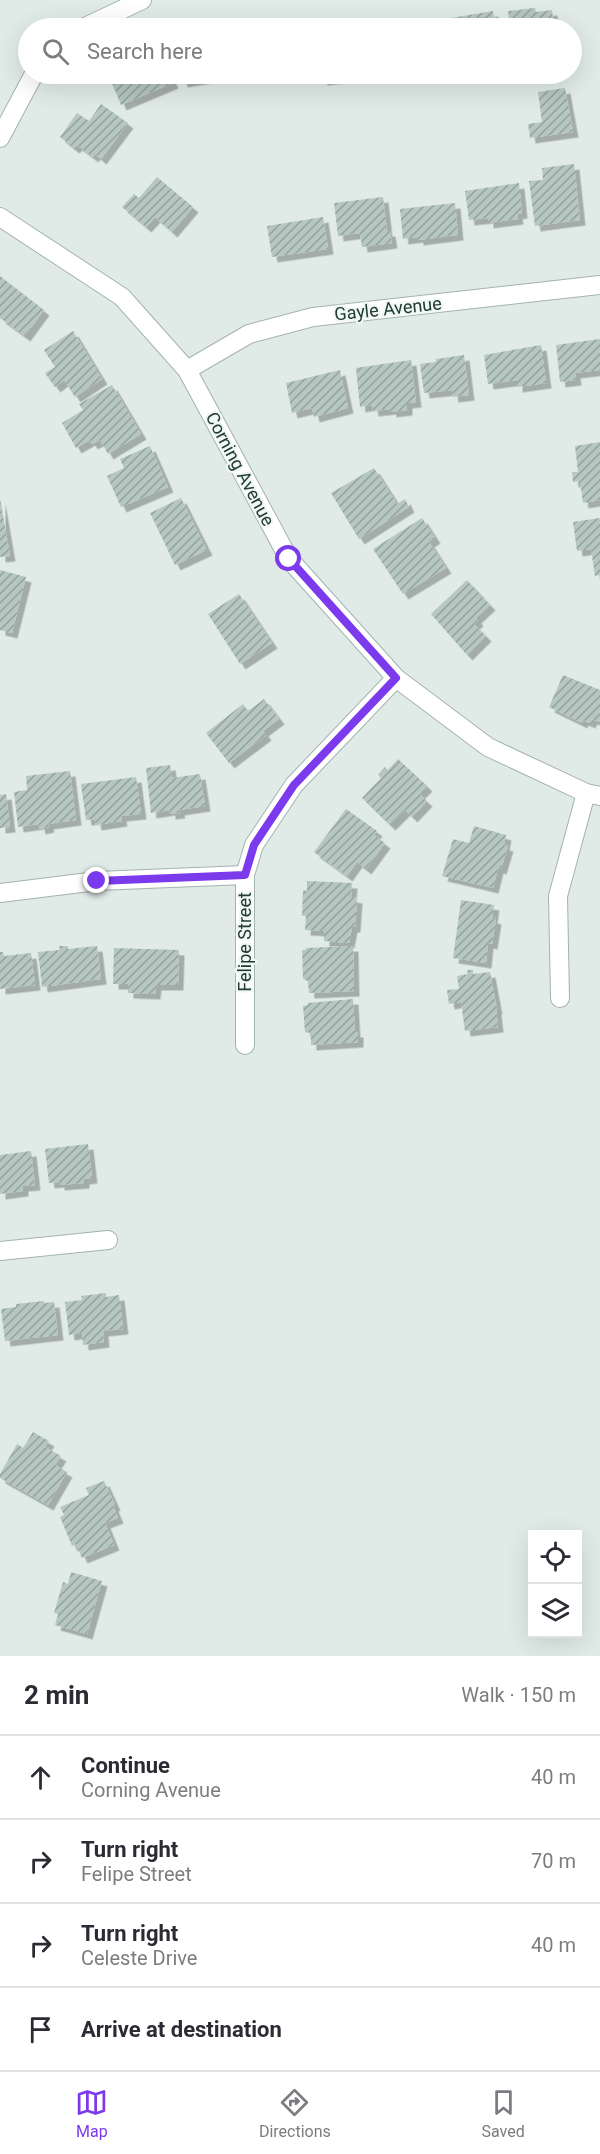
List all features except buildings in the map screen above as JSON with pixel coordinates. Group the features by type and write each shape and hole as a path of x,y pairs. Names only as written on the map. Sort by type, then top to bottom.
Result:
{"street":[{"path":"104,18 142,0"},
{"path":"0,138 29,84"},
{"name":"Corning Avenue","path":"0,217 122,297 187,369 289,559 396,678 488,747 593,795"},
{"name":"Gayle Avenue","path":"187,369 249,334 313,317 600,285"},
{"name":"Felipe Street","path":"245,1045 245,875 254,845 294,785 396,678"},
{"path":"560,998 558,896 593,795"},
{"path":"0,892 97,881 245,875"},
{"path":"0,1251 108,1240"}],"route":[{"path":"97,881 245,875 254,845 294,785 396,678 289,559"}]}
